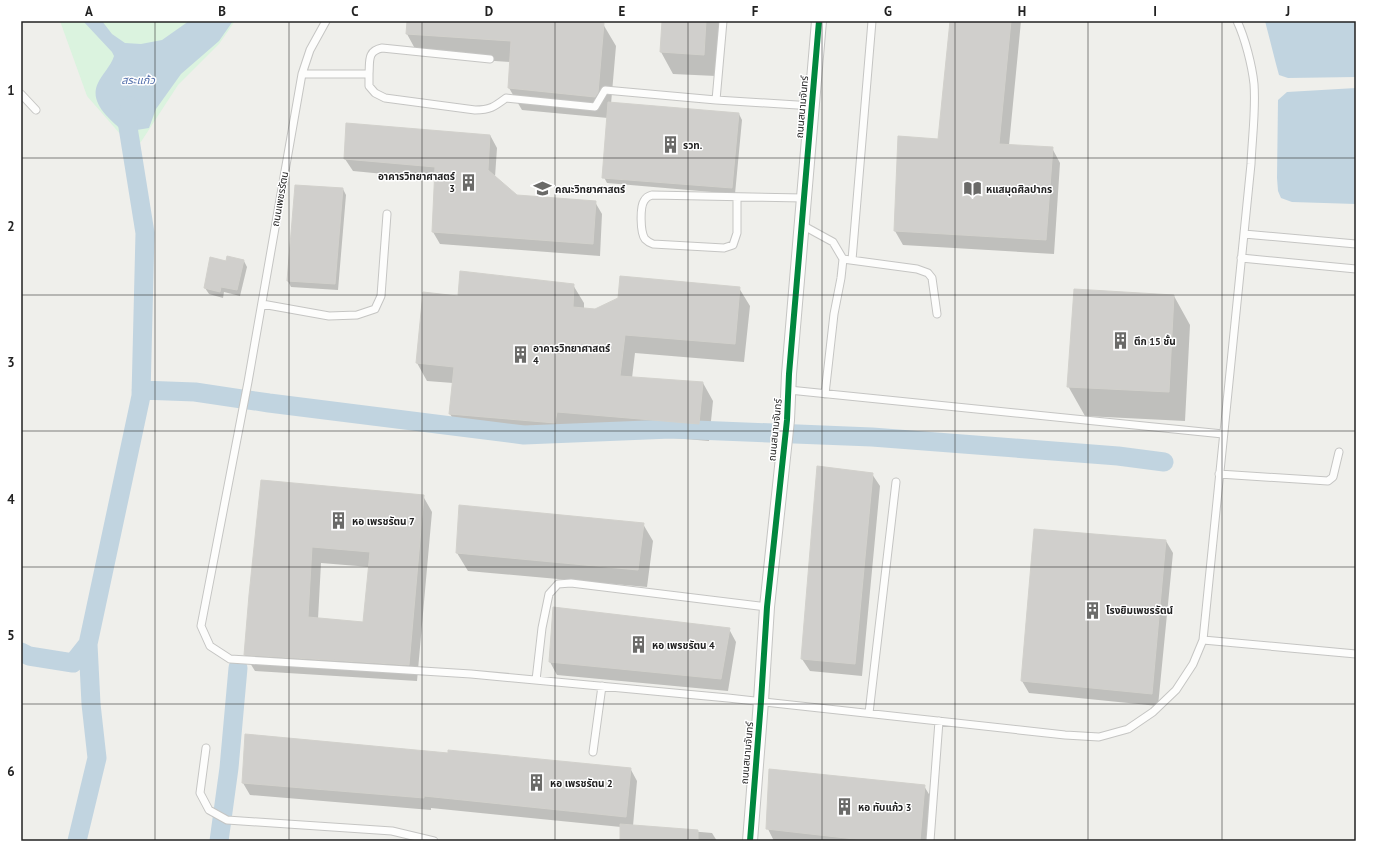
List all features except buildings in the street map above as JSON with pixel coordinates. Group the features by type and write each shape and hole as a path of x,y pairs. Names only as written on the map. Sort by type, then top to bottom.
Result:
{"street":[{"name":"ถนนสนามจันทร์","path":"750,841 767,607 787,420 790,367 819,21"}],"lane":[{"name":"ถนนเพชรรัตน","path":"326,21 310,50 302,74 248,382 201,626 210,646 230,659 471,674 761,701 1065,735 1100,736 1128,729 1153,712 1176,690 1193,664 1203,640 1252,149 1254,83 1244,35 1238,21"},
{"path":"716,100 723,21"},
{"path":"852,260 872,21"},
{"path":"490,59 382,48 375,50 371,54 369,86 376,93 385,98 475,110 486,110 493,108 506,98 595,107 605,90 716,100 813,106"},
{"path":"302,74 369,74"},
{"path":"21,94 36,110"},
{"path":"737,197 737,233 733,245 724,248 653,244 645,239 642,234 641,227 643,202 648,196 652,195 804,198"},
{"path":"262,304 329,316 357,315 375,309 381,296 387,214"},
{"path":"802,225 832,242 843,259 834,314 825,394"},
{"path":"1244,234 1356,244"},
{"path":"1241,258 1356,269"},
{"path":"843,259 918,268 928,272 932,278 937,314"},
{"path":"789,390 1223,434"},
{"path":"1219,474 1328,481 1333,477 1339,452"},
{"path":"869,713 896,482"},
{"path":"536,680 542,628 549,594 558,584 571,583 767,607"},
{"path":"1203,640 1356,654"},
{"path":"593,752 602,686"},
{"path":"930,841 939,721"},
{"path":"206,748 200,793 209,810 227,820 392,831 434,841"}],"green space":[{"name":"สระแก้ว","path":"60,21 235,21 219,44 178,85 135,151 87,96"}],"water":[{"name":"สระแก้ว","path":"83,21 102,21 112,34 125,43 141,44 162,40 189,21 233,21 219,41 181,74 156,109 149,128 124,132 102,110 96,97 98,83 114,56"},
{"path":"1265,21 1356,21 1356,77 1288,78 1279,75"},
{"path":"1356,88 1356,204 1292,202 1281,198 1278,191 1277,178 1278,100 1287,92"}],"waterway":[{"path":"21,652 29,656 73,663 88,644 141,396 145,233 127,121 130,106"},
{"path":"141,390 195,392 269,403 524,435 671,429 872,437 1118,456 1164,462"},
{"path":"77,841 97,758 91,704 88,644"},
{"path":"219,841 229,768 238,668"}],"cycle path":[{"path":"750,841 767,607 787,420 789,374 819,21"}],"place":[{"name":"รวท.","path":"670,145"},
{"name":"อาคารวิทยาศาสตร์ 3","path":"468,182"},
{"name":"คณะวิทยาศาสตร์","path":"542,189"},
{"name":"หแสมุดศิลปากร","path":"973,189"},
{"name":"ตึก 15 ชั้น","path":"1121,341"},
{"name":"อาคารวิทยาศาสตร์ 4","path":"520,354"},
{"name":"หอ เพรชรัตน 7","path":"339,521"},
{"name":"โรงยิมเพชรรัตน์","path":"1093,610"},
{"name":"หอ เพรชรัตน 4","path":"639,645"},
{"name":"หอ เพรชรัตน 2","path":"537,783"},
{"name":"หอ ทับแก้ว 3","path":"845,807"}]}
